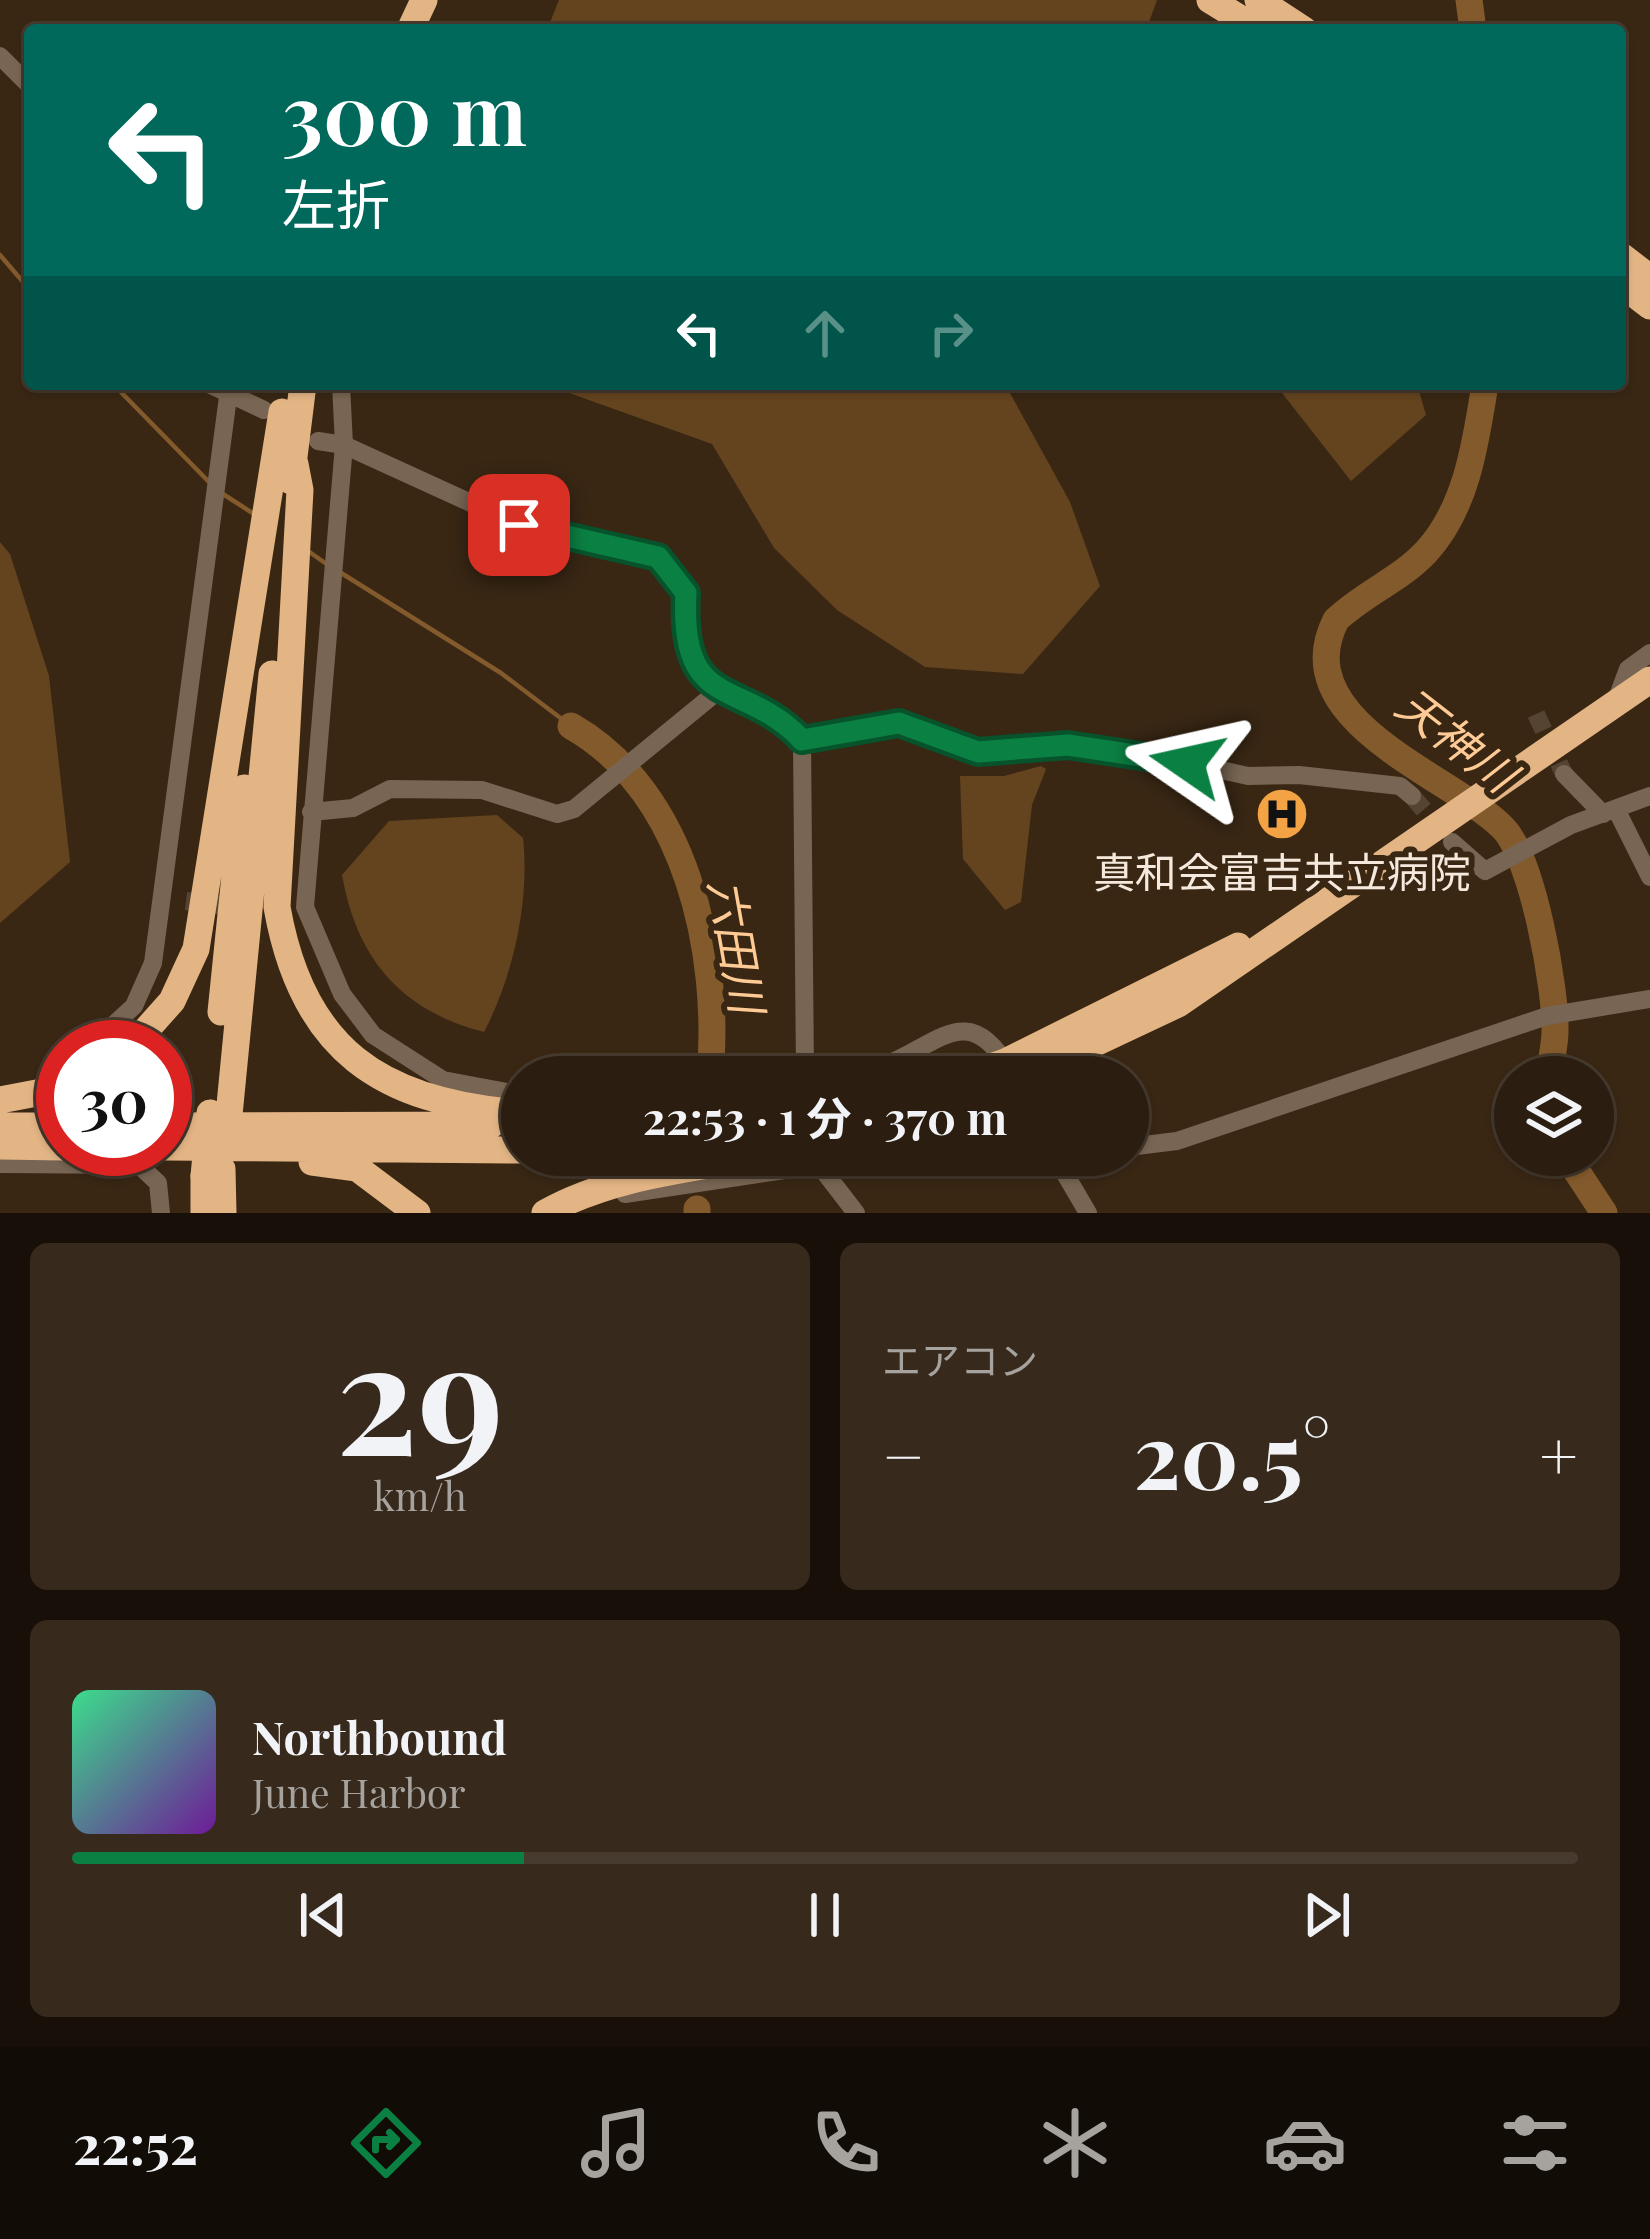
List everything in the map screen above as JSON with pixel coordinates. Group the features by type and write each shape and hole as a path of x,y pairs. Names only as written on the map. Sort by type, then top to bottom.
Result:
{"highway":[{"path":"1207,0 1282,24"},
{"path":"1626,260 1650,278"},
{"path":"1626,288 1650,306"},
{"path":"155,1020 172,1001 196,949 285,390"},
{"path":"204,1213 213,1172 302,390"},
{"path":"295,464 300,490 277,907 286,958 306,1004 338,1047 386,1082 423,1099 501,1110"},
{"path":"219,1114 268,568 265,539"},
{"path":"1053,1056 1178,1004 1280,930 1451,828 1478,796 1650,680"},
{"path":"0,1100 36,1093"},
{"path":"192,1126 501,1125"},
{"path":"0,1126 36,1126"},
{"path":"0,1146 36,1147"},
{"path":"268,1146 285,1159 357,1168 418,1213"},
{"path":"192,1147 501,1150"},
{"path":"213,1172 223,1213"},
{"path":"545,1213 578,1195 652,1176"}],"street":[{"path":"0,56 24,80"},
{"path":"217,390 264,410"},
{"path":"341,390 344,445 311,812 297,910 342,994 374,1035 443,1080 501,1091"},
{"path":"119,1020 134,1006 152,963 164,899 228,397"},
{"path":"318,441 344,445 519,525 658,557 686,593 683,639 718,691 785,721 802,740 805,1056"},
{"path":"1615,704 1628,670 1650,653"},
{"path":"311,812 352,808 390,789 482,790 557,814 574,809 718,691"},
{"path":"1615,704 1650,697"},
{"path":"802,740 899,723 978,752 1068,745 1150,754 1248,776 1299,775 1400,786 1412,796"},
{"path":"1564,774 1610,811 1650,877"},
{"path":"1451,828 1485,871 1650,796"},
{"path":"164,899 186,901"},
{"path":"1149,1144 1177,1141 1547,1016 1650,999"},
{"path":"900,1056 937,1035 963,1032 992,1042 1002,1056"},
{"path":"0,1164 139,1165 158,1184 161,1213"},
{"path":"563,1213 598,1198 745,1176"},
{"path":"827,1176 856,1213"},
{"path":"1067,1176 1088,1213"}],"shaded area":[{"path":"559,0 1157,0 1148,24 549,24"},
{"path":"561,390 1008,390 1070,502 1100,586 1023,674 925,667 837,610 774,548 712,444"},
{"path":"1280,390 1419,390 1426,415 1351,481"},
{"path":"0,542 10,554 49,676 70,862 0,923"},
{"path":"1041,766 1046,769 1032,805 1021,902 1005,910 963,859 960,776 1004,776"},
{"path":"497,815 523,838 524,887 511,963 484,1032 429,1011 388,978 359,932 342,875 389,821"}],"waterway":[{"name":"天神川","path":"1469,0 1472,24"},
{"path":"0,255 24,283"},
{"path":"119,390 210,483"},
{"name":"天神川","path":"1484,390 1468,473 1440,534 1416,562 1336,620 1326,656 1333,688 1353,717 1381,743 1480,809 1515,845 1541,926 1552,986 1552,1056"},
{"path":"223,494 254,514"},
{"path":"308,551 328,565"},
{"path":"338,571 501,673 571,726"},
{"name":"六田川","path":"571,726 611,755 643,791 669,833 701,929 709,979 711,1056"},
{"name":"天神川","path":"1580,1176 1604,1213"}],"tunnel":[{"path":"1536,714 1564,774"},
{"path":"1412,796 1444,833"},
{"path":"186,901 243,908"}],"place":[{"name":"真和会富吉共立病院","path":"1282,814"}],"route":[{"path":"519,525 658,557 686,593 683,639 718,691 785,721 802,740 899,723 978,752 1068,745 1187,763"}]}
